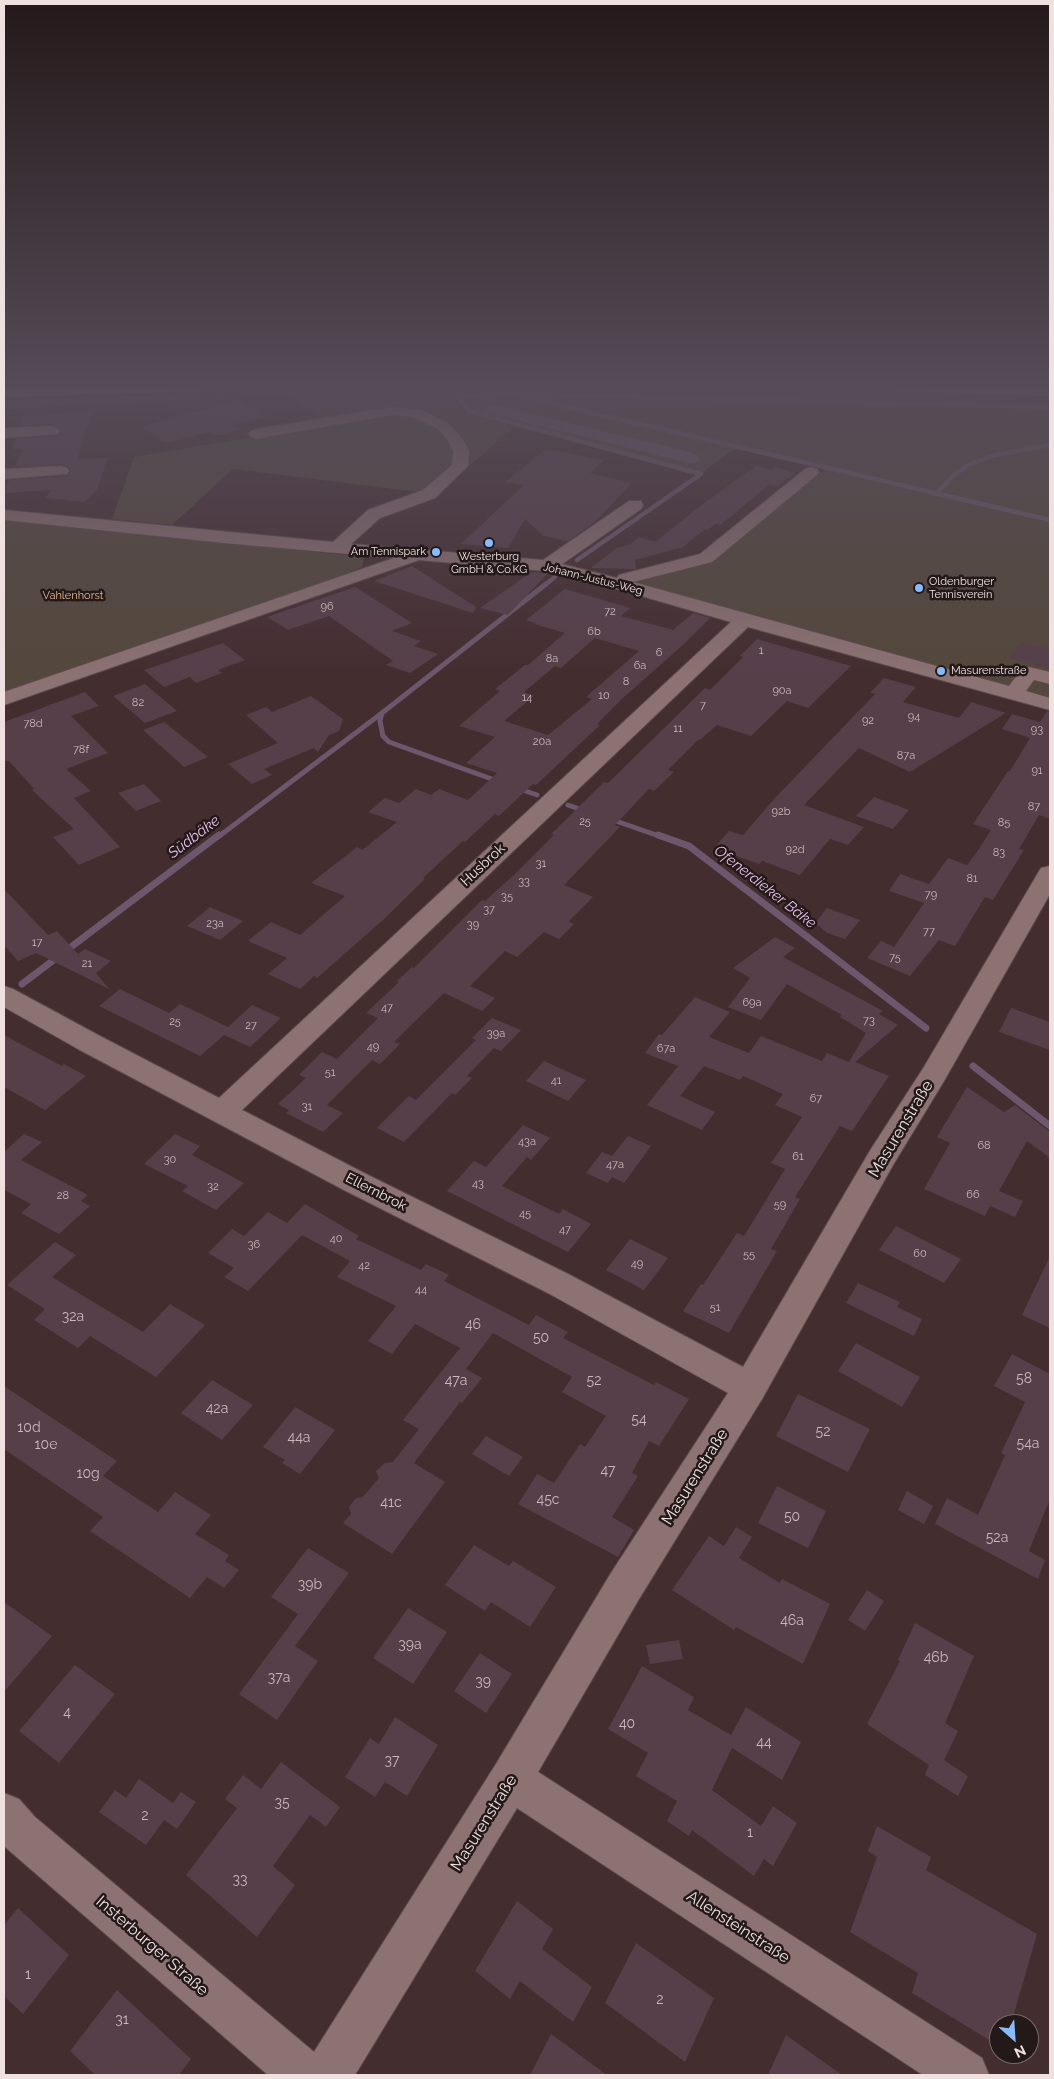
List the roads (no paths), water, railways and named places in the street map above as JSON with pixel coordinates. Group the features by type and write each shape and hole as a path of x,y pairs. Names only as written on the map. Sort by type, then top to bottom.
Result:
{"street":[{"path":"339,548 341,543 374,514 429,494 440,484"},
{"path":"621,584 625,579 706,558 796,484"},
{"path":"547,566 635,505"},
{"name":"Johann-Justus-Weg","path":"4,515 103,526 547,566 621,584 744,620 1050,704"},
{"path":"4,699 420,555"},
{"name":"Husbrok","path":"222,1111 744,620"},
{"path":"1014,694 1029,673 1050,678"},
{"name":"Masurenstraße","path":"328,2075 511,1779 625,1586 750,1388 882,1157 934,1074 1050,873"},
{"name":"Ellernbrok","path":"4,995 88,1042 355,1182 559,1284 750,1388"},
{"name":"Allensteinstraße","path":"511,1779 965,2075"},
{"name":"Insterburger Straße","path":"4,1814 20,1832 304,2075"}],"waterway":[{"name":"Ofenerdieker Bäke","path":"577,560 687,484"},
{"path":"896,484 937,493"},
{"path":"937,493 945,484"},
{"path":"937,493 1050,520"},
{"name":"Ofenerdieker Bäke","path":"545,585 555,577"},
{"name":"Ofenerdieker Bäke","path":"382,713 546,584"},
{"name":"Südbäke","path":"218,837 382,713"},
{"path":"382,713 380,721 383,736 389,742 500,782"},
{"path":"517,788 537,795"},
{"name":"Ofenerdieker Bäke","path":"568,805 585,811"},
{"name":"Ofenerdieker Bäke","path":"610,819 662,837"},
{"name":"Südbäke","path":"22,984 219,835"},
{"name":"Ofenerdieker Bäke","path":"658,835 689,846 926,1028"},
{"name":"Ofenerdieker Bäke","path":"973,1066 1050,1126"}],"place":[{"name":"Westerburg GmbH & Co.KG","path":"489,543"},
{"name":"Am Tennispark","path":"436,552"},
{"name":"Oldenburger Tennisverein","path":"919,588"},
{"name":"Masurenstraße","path":"941,671"}],"park label":[{"name":"Vahlenhorst","path":"73,596"}]}
